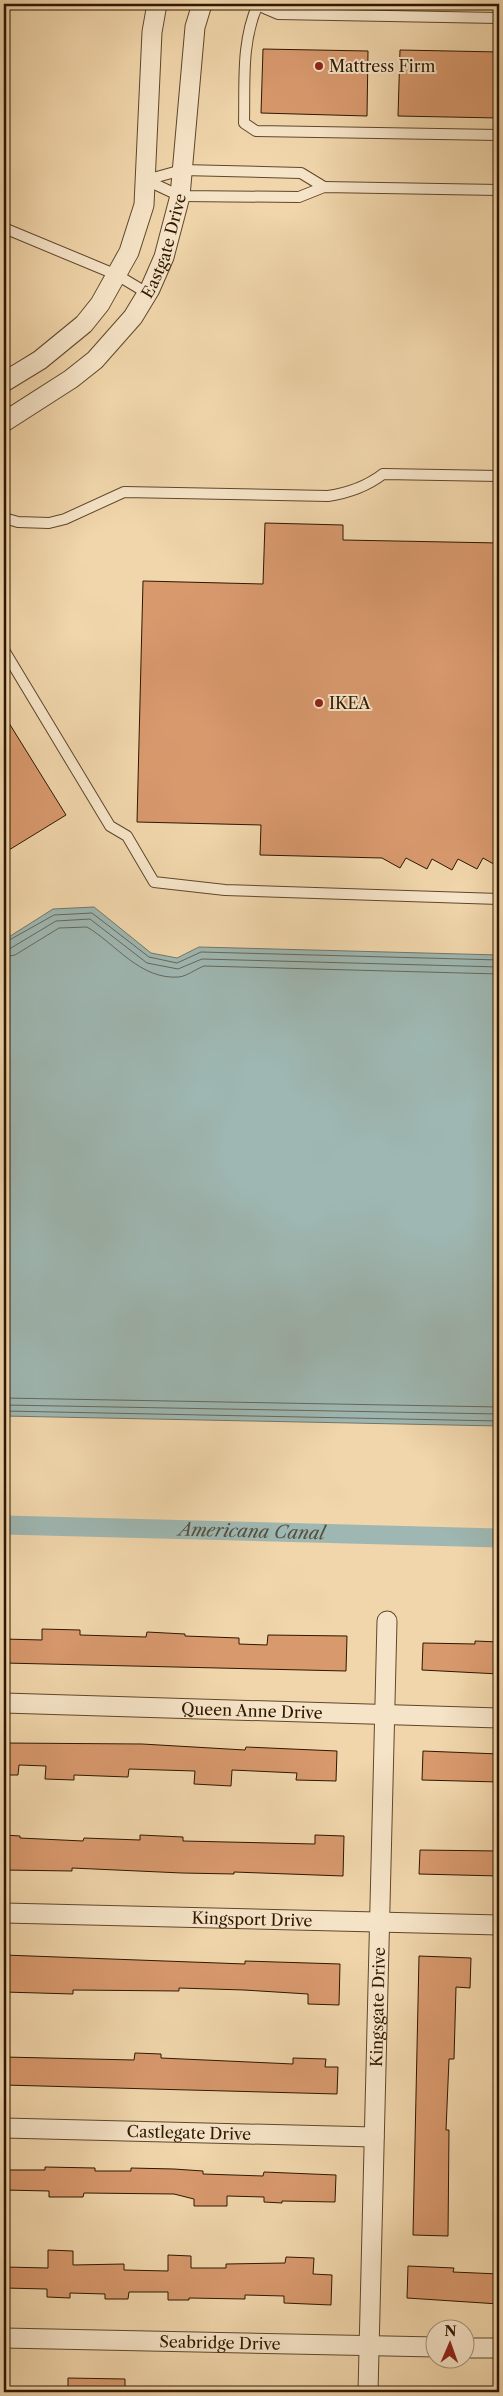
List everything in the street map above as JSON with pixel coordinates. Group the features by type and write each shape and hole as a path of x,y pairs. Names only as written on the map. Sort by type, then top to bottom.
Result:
{"street":[{"name":"Eastgate Drive","path":"4,382 40,360 84,324 100,304 117,275 137,231 144,205 152,32 157,4"},
{"name":"Eastgate Drive","path":"4,422 72,379 95,360 133,317 147,293 164,257 180,196 195,27 202,4"},
{"name":"Kingsgate Drive","path":"368,2392 387,1621"},
{"name":"Queen Anne Drive","path":"4,1704 384,1713 499,1718"},
{"name":"Kingsport Drive","path":"4,1913 379,1923 499,1924"},
{"name":"Castlegate Drive","path":"4,2128 374,2137"},
{"name":"Seabridge Drive","path":"4,2338 426,2347"},
{"path":"476,2348 499,2348"}],"lane":[{"path":"499,18 278,14 258,4 248,30 245,46 244,123 256,131 499,135"},
{"path":"146,180 182,170 301,173 324,187"},
{"path":"146,180 180,196 299,197 324,187 499,190"},
{"path":"4,228 117,275 147,293"},
{"path":"4,518 18,522 48,523 65,519 124,492 328,496 342,494 370,484 383,474 499,476"},
{"path":"4,650 110,826 127,836 154,882 225,890 499,899"}],"water":[{"path":"94,907 151,953 177,958 199,947 499,955 499,1426 4,1416 4,940 53,909"}],"building":[{"path":"263,49 368,51 367,116 261,113"},
{"path":"400,50 499,52 499,118 398,116"},
{"name":"IKEA","path":"265,523 343,525 343,540 499,543 499,867 483,858 477,869 458,859 452,870 432,859 427,869 406,858 400,868 382,858 260,855 261,825 137,822 143,581 263,584"},
{"path":"4,715 66,815 4,853"},
{"path":"42,1629 80,1630 80,1635 146,1637 147,1632 185,1634 185,1636 239,1638 239,1644 267,1645 268,1635 347,1636 346,1671 4,1663 4,1639 42,1640"},
{"path":"475,1641 499,1642 499,1674 422,1670 423,1643 475,1644"},
{"path":"4,1743 142,1744 245,1750 246,1747 337,1751 336,1781 296,1780 297,1773 232,1770 231,1786 194,1784 195,1771 129,1769 128,1777 74,1775 74,1780 45,1779 46,1766 19,1765 18,1775 4,1775"},
{"path":"423,1751 499,1754 499,1782 422,1780"},
{"path":"4,1835 20,1836 20,1838 83,1841 84,1838 140,1840 140,1835 183,1837 183,1841 315,1844 315,1835 344,1836 343,1876 234,1872 234,1874 182,1873 72,1868 72,1871 4,1870"},
{"path":"420,1850 499,1851 499,1876 419,1874"},
{"path":"4,1955 245,1964 245,1961 340,1964 339,2005 308,2004 308,1994 244,1990 179,1988 179,1991 73,1990 73,1994 4,1992"},
{"path":"419,1956 471,1958 470,1988 456,1987 454,2059 449,2059 446,2130 449,2130 448,2236 413,2235"},
{"path":"135,2053 161,2054 161,2058 293,2064 293,2058 326,2059 325,2067 338,2067 337,2094 4,2085 4,2057 134,2060"},
{"path":"45,2167 95,2168 95,2171 131,2171 131,2168 174,2169 203,2171 203,2174 263,2176 264,2172 336,2175 335,2202 264,2202 264,2197 227,2196 227,2206 194,2206 194,2199 174,2194 84,2193 83,2197 49,2197 49,2191 4,2190 4,2170 45,2170"},
{"path":"48,2250 73,2251 73,2265 124,2264 124,2270 168,2271 168,2255 191,2256 191,2268 226,2268 226,2264 285,2263 286,2257 314,2258 313,2274 332,2275 331,2305 284,2303 284,2296 245,2295 245,2299 189,2298 189,2300 168,2300 168,2292 129,2292 128,2299 105,2299 105,2294 70,2293 70,2298 47,2297 47,2289 4,2288 4,2267 48,2268"},
{"path":"408,2266 454,2268 453,2272 499,2274 499,2304 407,2298"},
{"path":"68,2378 125,2379 125,2392 68,2392"}],"waterway":[{"name":"Americana Canal","path":"4,1525 499,1538"}],"place":[{"name":"Mattress Firm","path":"319,66"},
{"name":"IKEA","path":"319,703"}]}
